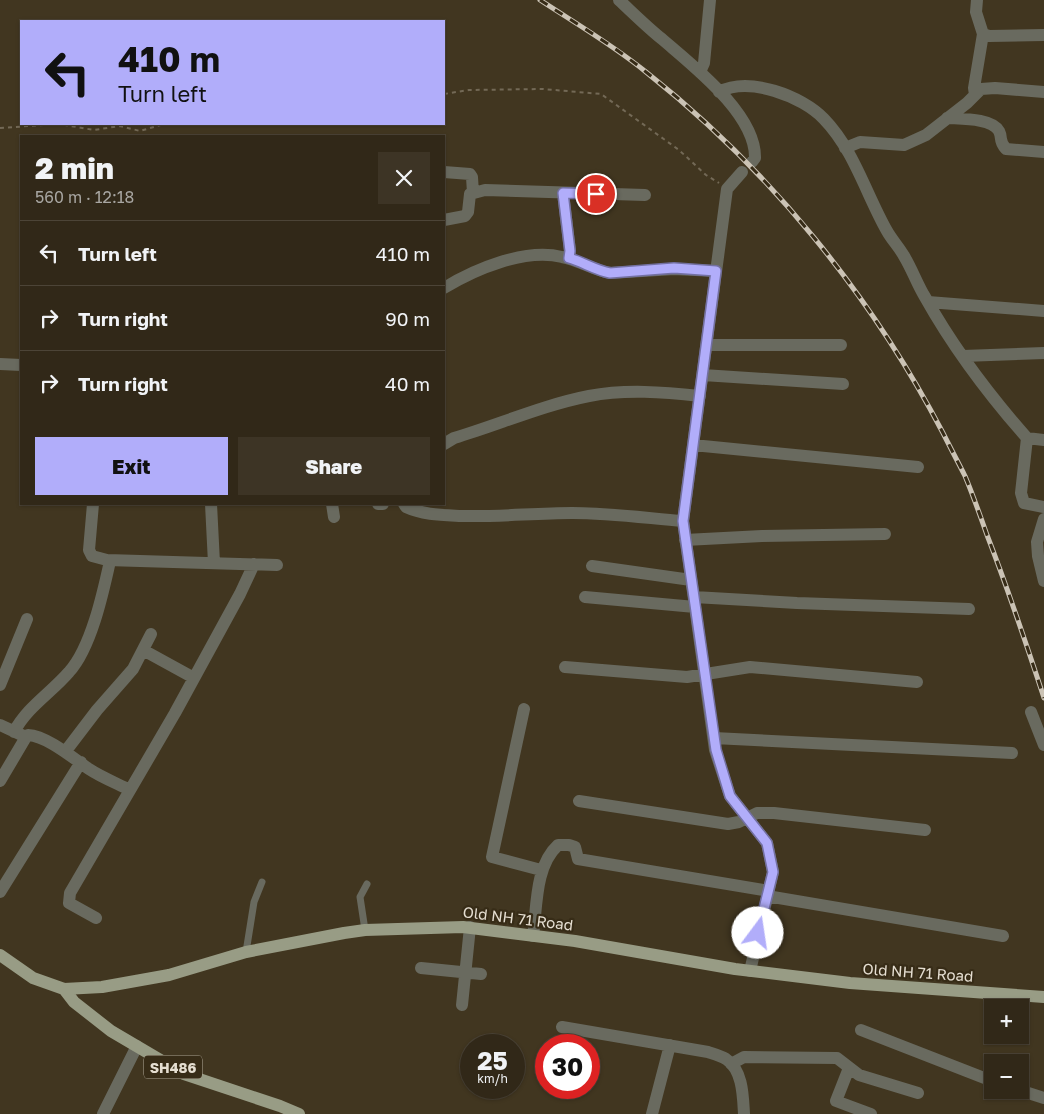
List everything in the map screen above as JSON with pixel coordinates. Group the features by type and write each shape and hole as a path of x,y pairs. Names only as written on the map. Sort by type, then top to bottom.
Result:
{"main road":[{"name":"Old NH 71 Road","path":"0,955 33,978 64,989 102,987 169,975 246,952 366,930 470,927 750,970 850,983 1044,998"},
{"name":"SH486","path":"64,989 74,1002 111,1031 184,1074 293,1113"}],"street":[{"path":"619,0 711,82 741,117 752,136 755,150 755,158 752,162"},
{"path":"700,72 704,63 710,0"},
{"path":"974,94 983,34 976,12 978,0"},
{"path":"983,34 989,36 1044,35"},
{"path":"719,92 727,88 754,86 776,91 802,102 823,118 845,148 887,231 904,256 928,302 963,356 995,402 1027,438 1044,440"},
{"path":"845,148 860,142 904,145 926,135 967,103 981,89 1044,92"},
{"path":"948,118 980,121 996,127 1000,133 1001,143 1006,149 1044,152"},
{"path":"445,172 470,174 472,177 473,193 469,199 468,212 464,216 445,220"},
{"path":"742,172 727,189 683,521 716,750 730,796 767,843 773,872 750,970"},
{"path":"473,193 485,190 645,195"},
{"path":"563,193 570,251 569,258"},
{"path":"445,287 458,279 493,265 540,255 569,258 610,273 674,268 716,271"},
{"path":"928,302 1044,311"},
{"path":"707,345 840,345"},
{"path":"963,356 1044,353"},
{"path":"0,364 20,365"},
{"path":"703,375 843,384"},
{"path":"445,443 454,438 590,396 624,393 669,393 700,396"},
{"path":"1027,438 1021,493 1024,502 1044,507"},
{"path":"693,445 918,467"},
{"path":"93,505 89,550 92,556 110,560 278,565"},
{"path":"211,505 214,563"},
{"path":"332,505 334,517"},
{"path":"405,505 414,511 440,515 498,516 606,513 683,521"},
{"path":"1044,519 1037,542 1044,581"},
{"path":"685,540 762,536 885,534"},
{"path":"14,732 26,713 70,671 86,643 100,601 110,560"},
{"path":"96,918 69,903 70,893 175,713 240,594 254,564"},
{"path":"592,566 691,580"},
{"path":"585,597 694,602 797,603 969,609"},
{"path":"0,685 27,619"},
{"path":"65,752 97,710 133,669 151,634"},
{"path":"143,650 194,678"},
{"path":"565,667 687,677 750,667 917,682"},
{"path":"524,709 492,857 542,870"},
{"path":"1031,712 1044,745"},
{"path":"0,726 26,737 28,735 35,736 65,752 88,768 130,790"},
{"path":"0,781 26,737"},
{"path":"714,738 1012,753"},
{"path":"0,892 81,762"},
{"path":"579,801 728,824 757,813 774,813 925,830"},
{"path":"533,936 542,870 550,852 558,845 575,847 578,859 1003,936"},
{"path":"462,1005 470,927"},
{"path":"421,968 481,974"},
{"path":"562,1027 708,1052 728,1060 737,1073 742,1090 744,1114"},
{"path":"861,1030 984,1078"},
{"path":"652,1114 670,1045"},
{"path":"103,1114 137,1046"},
{"path":"731,1064 744,1057 787,1058 822,1056 837,1058 859,1075 918,1093"},
{"path":"849,1068 836,1101 865,1113"},
{"path":"1029,1093 1044,1098"}],"lane":[{"path":"246,952 254,902 262,882"},
{"path":"366,930 360,897 367,884"}],"path":[{"path":"445,94 469,90 543,89 602,94 679,150 706,175 727,189"},
{"path":"0,128 44,125"},
{"path":"65,125 94,130 120,126 140,131 161,125"}],"railway":[{"path":"540,0 594,34 646,72 691,110 775,192 814,237 850,284 884,332 915,382 965,476 1010,596 1044,698"}],"route":[{"path":"596,194 563,193 570,251 569,258 610,273 674,268 716,271 683,521 716,750 730,796 767,843 773,872 758,933"}]}
